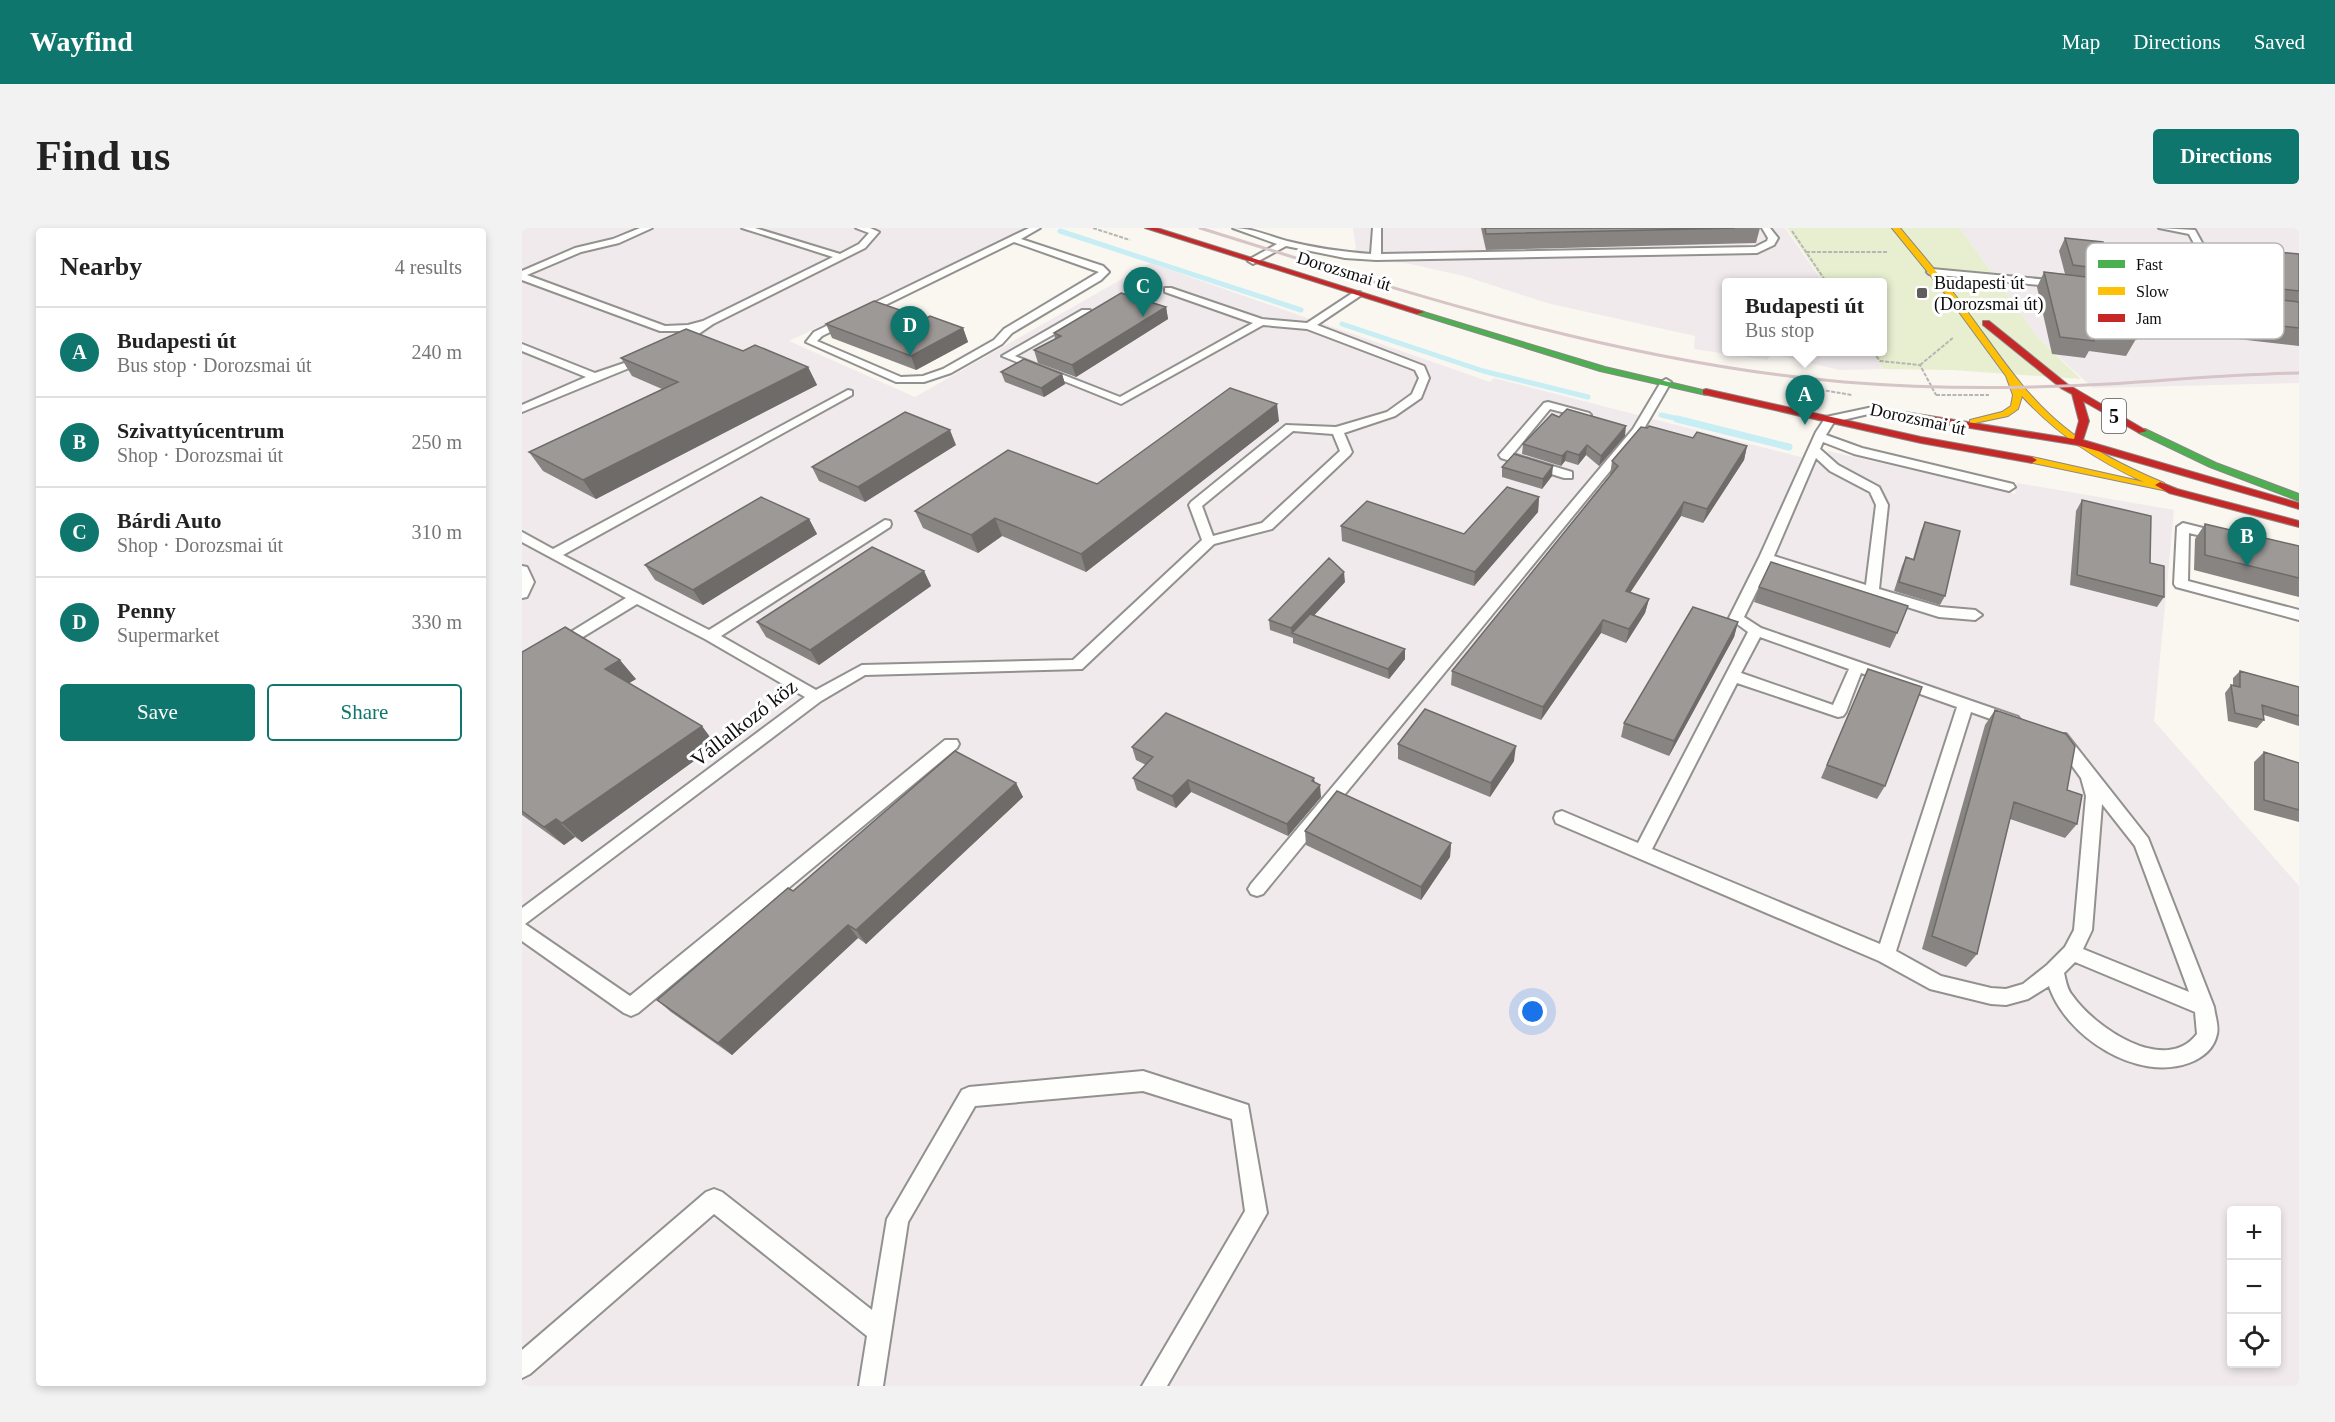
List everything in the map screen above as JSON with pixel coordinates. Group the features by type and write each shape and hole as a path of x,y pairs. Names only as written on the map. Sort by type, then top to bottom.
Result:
{"main road":[{"name":"Dorozsmai út","path":"1149,228 1603,369 1951,445 2068,467 2173,491 2299,524"},
{"name":"5","path":"1896,228 1951,295 2010,376 2045,414 2078,442 2126,470 2173,491"},
{"name":"5","path":"1951,295 2076,393 2154,438 2209,463 2299,498"},
{"name":"Dorozsmai út","path":"1529,347 1777,393"},
{"path":"1966,423 2005,414 2015,407 2018,395 2010,376"},
{"path":"1951,445 2038,446 2078,442 2084,422 2076,393"},
{"name":"Dorozsmai út","path":"1830,403 2078,442 2299,506"}],"lane":[{"path":"522,275 578,250 616,241 648,228"},
{"path":"746,228 841,257"},
{"path":"522,275 664,329 689,328 709,322 862,246 875,232 860,228"},
{"path":"1014,239 1100,268 1104,272 1098,278 1008,331 998,342 947,371 924,379 900,380 811,342 818,334 1036,228"},
{"path":"1237,228 1285,243 1345,255 1376,257 1757,250 1771,243 1773,238 1766,228"},
{"path":"1376,257 1377,228"},
{"path":"2163,228 2192,230"},
{"path":"1253,261 1285,243"},
{"path":"1932,272 2072,285"},
{"path":"1168,290 1261,322 1309,326 1420,368 1424,378 1417,396 1391,414 1337,431 1290,427 1195,505 1209,541"},
{"path":"1309,326 1358,294"},
{"path":"1086,312 1007,356 1121,401 1261,322"},
{"path":"671,350 709,322"},
{"path":"522,347 595,377"},
{"path":"522,410 595,377 660,354"},
{"path":"1257,889 1632,428 1666,382"},
{"path":"553,555 848,393"},
{"path":"1568,475 1505,454 1548,405 1593,417"},
{"path":"1873,410 1830,419 1766,558 1731,618 1756,632 1966,704 2060,739 2142,843 2204,1007 2207,1034 2199,1049 2179,1059 2158,1059 2131,1052 2106,1041 2086,1025 2066,1004 2054,971"},
{"path":"816,697 862,670 1077,665 1209,541 1267,526 1346,452 1337,431"},
{"path":"1817,443 2009,487"},
{"path":"1817,443 1834,468 1875,490 1882,505 1872,591"},
{"path":"710,636 885,524"},
{"path":"2241,541 2183,527 2181,584 2299,615"},
{"name":"Vállalkozó köz","path":"522,536 553,555 710,636 816,697 522,918"},
{"path":"1766,558 1939,612 1975,615"},
{"path":"522,570 527,576 528,584 522,594"},
{"path":"522,669 636,598"},
{"path":"1642,852 1756,632"},
{"path":"1733,676 1838,712 1857,666"},
{"path":"1886,955 1966,704"},
{"path":"522,931 631,1007 951,744"},
{"path":"1562,818 1886,955 1937,983 1990,996 2006,997 2028,991 2054,971 2072,953 2082,930 2094,796 2089,776"},
{"path":"2072,953 2204,1007"},
{"path":"871,1386 898,1219 969,1097 1143,1081 1241,1112 1256,1214 1154,1386"},
{"path":"522,1366 714,1200 880,1331"}],"path":[{"path":"1790,228 1824,278"},
{"path":"1806,252 1890,252"},
{"path":"1876,356 1880,361 1920,365 1959,332"},
{"path":"1920,365 1936,395 1933,401"},
{"path":"1804,387 1856,396"}],"shaded area":[{"path":"522,228 1026,228 789,341 915,397 1150,263 1490,382 1494,378 1820,462 1828,451 2015,494 2017,483 2174,510 2154,721 2299,886 2299,1386 522,1386"},
{"path":"1353,228 1785,228 1820,278 1722,278 1722,353 1694,349 1695,336 1547,303 1464,276 1406,263 1351,259 1356,248"},
{"path":"1960,228 2299,228 2299,383 2093,388 2038,338"},
{"path":"1740,356 1770,356 1767,360"},
{"path":"1780,356 1874,356 1884,369 1840,370"}],"green space":[{"path":"1787,228 1960,228 2038,338 2081,379 1953,370 1884,369 1874,356 1887,356 1887,278 1821,278"}],"building":[{"path":"1485,228 1735,228 1486,234"},
{"path":"2065,238 2103,242 2086,243 2086,267 2073,265"},
{"path":"2284,252 2299,254 2299,291 2284,289"},
{"path":"2044,272 2086,277 2086,339 2094,339 2094,341 2060,337"},
{"path":"1121,293 1166,307 1072,365 1034,350 1061,336 1054,333"},
{"path":"2284,300 2299,302 2299,328 2284,326"},
{"path":"874,301 925,319 930,316 963,328 911,356 826,324"},
{"path":"686,329 743,351 755,345 808,367 583,480 529,452 678,382 621,358"},
{"path":"1024,359 1062,374 1041,388 1001,372"},
{"path":"1230,388 1277,404 1081,554 995,518 971,535 915,511 1008,450 1097,484"},
{"path":"1567,409 1626,426 1601,456 1587,445 1579,455 1567,451 1562,456 1523,444 1552,414 1559,417"},
{"path":"905,412 950,430 858,487 812,467"},
{"path":"1649,426 1693,438 1697,432 1747,446 1707,509 1684,502 1632,581 1626,591 1649,599 1629,629 1603,620 1543,707 1452,671 1618,466 1612,461 1641,427"},
{"path":"1514,454 1553,466 1543,479 1502,467"},
{"path":"1507,487 1539,497 1475,572 1341,526 1367,501 1464,534"},
{"path":"761,497 809,519 693,590 645,565"},
{"path":"2082,500 2151,516 2150,563 2164,566 2164,597 2077,575"},
{"path":"1925,522 1960,531 1945,596 1899,582 1906,557 1914,560"},
{"path":"2205,524 2299,546 2299,578 2205,555"},
{"path":"872,547 924,571 810,650 757,622"},
{"path":"1329,558 1344,572 1291,628 1269,620"},
{"path":"1771,562 1908,606 1897,633 1759,587"},
{"path":"1693,607 1738,622 1674,741 1624,723"},
{"path":"1310,614 1405,649 1388,669 1292,633"},
{"path":"565,627 620,660 605,669 702,726 562,823 556,819 544,827 522,811 522,652"},
{"path":"1868,669 1922,687 1885,786 1827,765"},
{"path":"2240,671 2299,687 2299,716 2262,705 2264,720 2235,713 2231,685 2240,687"},
{"path":"1425,709 1516,746 1491,783 1398,744"},
{"path":"1995,710 2066,734 2075,746 2067,790 2082,795 2077,824 2014,802 1977,954 1932,936"},
{"path":"1166,713 1314,778 1312,781 1320,785 1287,824 1188,780 1172,796 1133,778 1153,757 1132,747"},
{"path":"955,751 1016,783 856,930 848,925 718,1043 657,1000 788,888 793,891"},
{"path":"2264,752 2299,763 2299,810 2264,800"},
{"path":"1337,791 1451,843 1421,887 1305,831"}],"waterway":[{"path":"1060,231 1301,310"},
{"path":"1342,324 1483,371 1588,397"},
{"path":"1661,415 1683,420"},
{"path":"1677,419 1789,447"}],"railway":[{"path":"1200,228 1438,301 1518,323 1679,359 1761,373 1844,382 1976,388 2075,386 2299,373"}],"traffic: fast":[{"path":"1420,312 1603,369 1706,392"},
{"path":"2142,431 2213,465 2299,498"}],"traffic: slow":[{"path":"1896,228 1951,295 2009,374 2041,411 2079,443 2118,466 2160,485"},
{"path":"1973,422 2005,414 2015,407 2018,395 2010,376"},
{"path":"2032,460 2173,491"}],"traffic: jam":[{"path":"1149,228 1420,312"},
{"path":"1986,323 2064,386 2142,431"},
{"path":"1706,392 1921,440 2032,460"},
{"path":"2076,393 2084,421 2078,442"},
{"path":"1892,413 2078,442 2299,506"},
{"path":"2160,485 2173,491 2299,524"}],"place":[{"name":"Budapesti út (Dorozsmai út)","path":"1922,293"},
{"name":"Bárdi Auto","path":"1143,317"},
{"name":"Penny","path":"910,356"},
{"name":"Budapesti út","path":"1805,425"},
{"name":"Szivattyúcentrum","path":"2247,567"}]}
